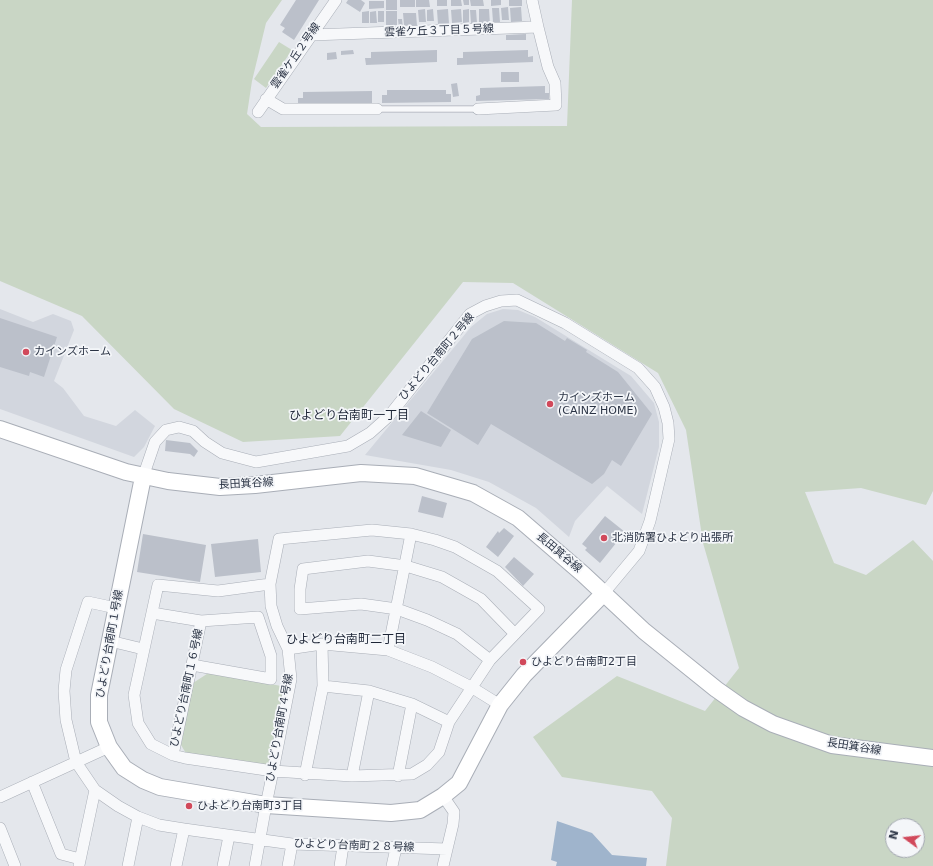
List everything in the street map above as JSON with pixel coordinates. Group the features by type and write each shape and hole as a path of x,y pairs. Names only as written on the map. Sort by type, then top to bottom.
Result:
{"street":[{"name":"雲雀ケ丘２号線","path":"258,112 336,0"},
{"path":"478,109 556,105 554,83 548,67 532,0"},
{"name":"雲雀ケ丘３丁目５号線","path":"312,35 538,27"},
{"path":"266,99 283,109 377,109"},
{"name":"ひよどり台南町２号線","path":"143,477 155,442 166,430 179,427 193,431 205,442 222,453 256,462 348,446 370,433 389,416 470,314 485,306 501,301 517,300 564,323 638,368 655,387 664,407 668,423 669,439 650,521 639,552 604,593"},
{"name":"長田箕谷線","path":"0,418 52,436 143,477"},
{"name":"長田箕谷線","path":"0,429 143,477 220,487 255,485 361,472 415,476 473,493 518,518 604,593 644,631 716,689 743,708 773,724 832,745 933,758"},
{"name":"ひよどり台南町１号線","path":"143,477 99,695 100,722 109,747 124,768 160,787 266,805 391,813 420,810 443,796 459,783 500,705 524,676 604,593"},
{"name":"ひよどり台南町４号線","path":"255,866 266,805 273,771 291,679 288,649 277,626 271,606 270,584 279,539 372,530 411,534 455,547 475,558 497,571 539,609 490,660 471,687 449,722 439,752 427,765 412,774 398,776 305,775 273,771 215,763 173,755 151,744 138,723 134,695 158,585 218,591 270,584"},
{"path":"388,650 406,566 411,534"},
{"path":"490,660 457,634 427,620 397,609 361,604 300,608 302,569 368,562 406,566 442,578 481,599 515,634"},
{"path":"32,782 61,854 80,862 95,790 76,762 66,720 64,693 66,670 88,602 116,608"},
{"path":"152,613 200,621 258,617 271,656 270,679 192,665"},
{"name":"ひよどり台南町１６号線","path":"173,755 200,621"},
{"path":"110,641 143,649"},
{"path":"288,649 322,644 388,650 432,667 471,687 500,705"},
{"path":"305,775 323,686 322,644"},
{"path":"323,686 369,691 412,704 449,722"},
{"path":"352,776 369,691"},
{"path":"398,776 412,704"},
{"path":"0,797 109,747"},
{"name":"ひよどり台南町２８号線","path":"95,790 118,806 138,817 159,825 292,844 447,849"},
{"path":"443,796 454,812 453,824 443,866"},
{"path":"128,866 138,817"},
{"path":"0,828 15,866"},
{"path":"176,866 184,829"},
{"path":"223,866 229,836"},
{"path":"288,866 292,844"},
{"path":"340,866 343,846"},
{"path":"392,866 396,848"}],"lane":[{"path":"377,109 478,109"}],"shaded area":[{"path":"0,309 33,322 53,314 71,321 74,330 54,381 63,388 84,416 116,426 135,410 155,426 144,447 134,457 0,409"},
{"path":"503,309 518,310 535,317 631,376 654,403 659,422 659,447 642,514 607,486 575,521 569,537 536,508 489,482 451,470 365,455 471,327 487,314"}],"green space":[{"path":"0,0 282,0 266,23 252,81 247,114 261,127 567,126 572,0 933,0 933,491 926,505 861,488 805,492 834,563 866,575 913,540 933,561 933,866 666,866 672,818 652,791 562,777 533,737 617,676 705,711 739,668 703,543 686,430 658,373 513,283 463,282 340,436 243,442 174,409 82,316 0,281"},
{"path":"279,42 292,50 266,88 254,79"},
{"path":"210,672 286,687 270,763 264,766 187,755 181,745 193,683"}],"water":[{"path":"557,821 592,833 612,855 647,858 646,866 556,866 557,862 551,860"}],"building":[{"path":"296,0 319,0 294,40 282,32 285,28 280,25"},
{"path":"348,0 361,0 365,3 360,12 346,3"},
{"path":"386,0 397,0 397,10 386,10"},
{"path":"400,0 415,0 415,7 400,7"},
{"path":"416,0 429,0 430,7 416,7"},
{"path":"437,0 447,0 447,6 437,6"},
{"path":"451,0 461,0 462,6 451,6"},
{"path":"463,0 469,0 469,5 464,5"},
{"path":"470,0 483,0 484,6 471,6"},
{"path":"491,0 501,0 501,5 491,6"},
{"path":"509,0 522,0 522,6 509,6"},
{"path":"369,1 384,1 384,8 369,9"},
{"path":"508,7 509,20 502,20 501,8"},
{"path":"521,7 522,21 511,22 510,8"},
{"path":"492,8 499,8 500,22 493,22"},
{"path":"425,9 426,22 419,22 418,10"},
{"path":"433,9 434,21 427,21 427,10"},
{"path":"448,9 449,24 438,24 437,10"},
{"path":"461,9 462,22 452,23 451,10"},
{"path":"469,9 469,22 463,23 463,10"},
{"path":"479,9 489,9 490,25 479,25"},
{"path":"470,10 476,10 477,23 471,23"},
{"path":"369,11 369,23 362,23 362,12"},
{"path":"376,11 377,23 370,23 370,12"},
{"path":"378,11 384,11 384,22 378,22"},
{"path":"386,11 397,11 397,25 386,25"},
{"path":"403,13 416,13 417,26 404,25"},
{"path":"398,19 402,19 403,28 399,28"},
{"path":"526,34 526,40 506,40 506,35"},
{"path":"353,50 354,54 341,55 341,51"},
{"path":"437,50 437,62 366,65 365,58 371,58 371,52"},
{"path":"528,50 528,57 533,56 533,62 457,65 457,58 463,58 463,52"},
{"path":"336,52 337,59 327,60 327,53"},
{"path":"501,72 519,72 519,82 501,82"},
{"path":"457,83 459,96 453,97 451,84"},
{"path":"545,86 545,93 549,93 549,99 476,101 476,96 480,95 480,88"},
{"path":"387,90 446,90 446,94 451,94 451,102 382,103 382,95 387,95"},
{"path":"372,91 372,103 298,103 298,98 303,98 303,92"},
{"name":"カインズホーム","path":"0,318 57,337 44,377 30,372 29,376 0,367"},
{"name":"カインズホーム (CAINZ HOME)","path":"504,321 536,323 565,341 567,338 587,350 586,352 618,372 652,414 621,466 612,460 604,474 592,484 491,424 478,445 427,413 472,339"},
{"path":"421,411 451,430 441,447 402,435"},
{"path":"166,440 190,443 198,451 194,457 190,454 165,451"},
{"path":"422,496 447,503 443,518 418,512"},
{"name":"北消防署ひよどり出張所","path":"605,516 625,532 600,563 585,550 587,548 582,544"},
{"path":"504,528 514,536 498,557 486,547 498,531 499,533"},
{"path":"143,534 206,545 200,582 137,572"},
{"path":"258,539 261,572 215,577 211,544"},
{"path":"514,557 534,574 523,586 505,567"}],"place":[{"name":"カインズホーム","path":"26,352"},
{"name":"カインズホーム (CAINZ HOME)","path":"550,404"},
{"name":"北消防署ひよどり出張所","path":"604,538"},
{"name":"ひよどり台南町2丁目","path":"523,662"},
{"name":"ひよどり台南町3丁目","path":"189,806"}],"district":[{"name":"ひよどり台南町一丁目","path":"349,416"},
{"name":"ひよどり台南町二丁目","path":"346,640"}]}
